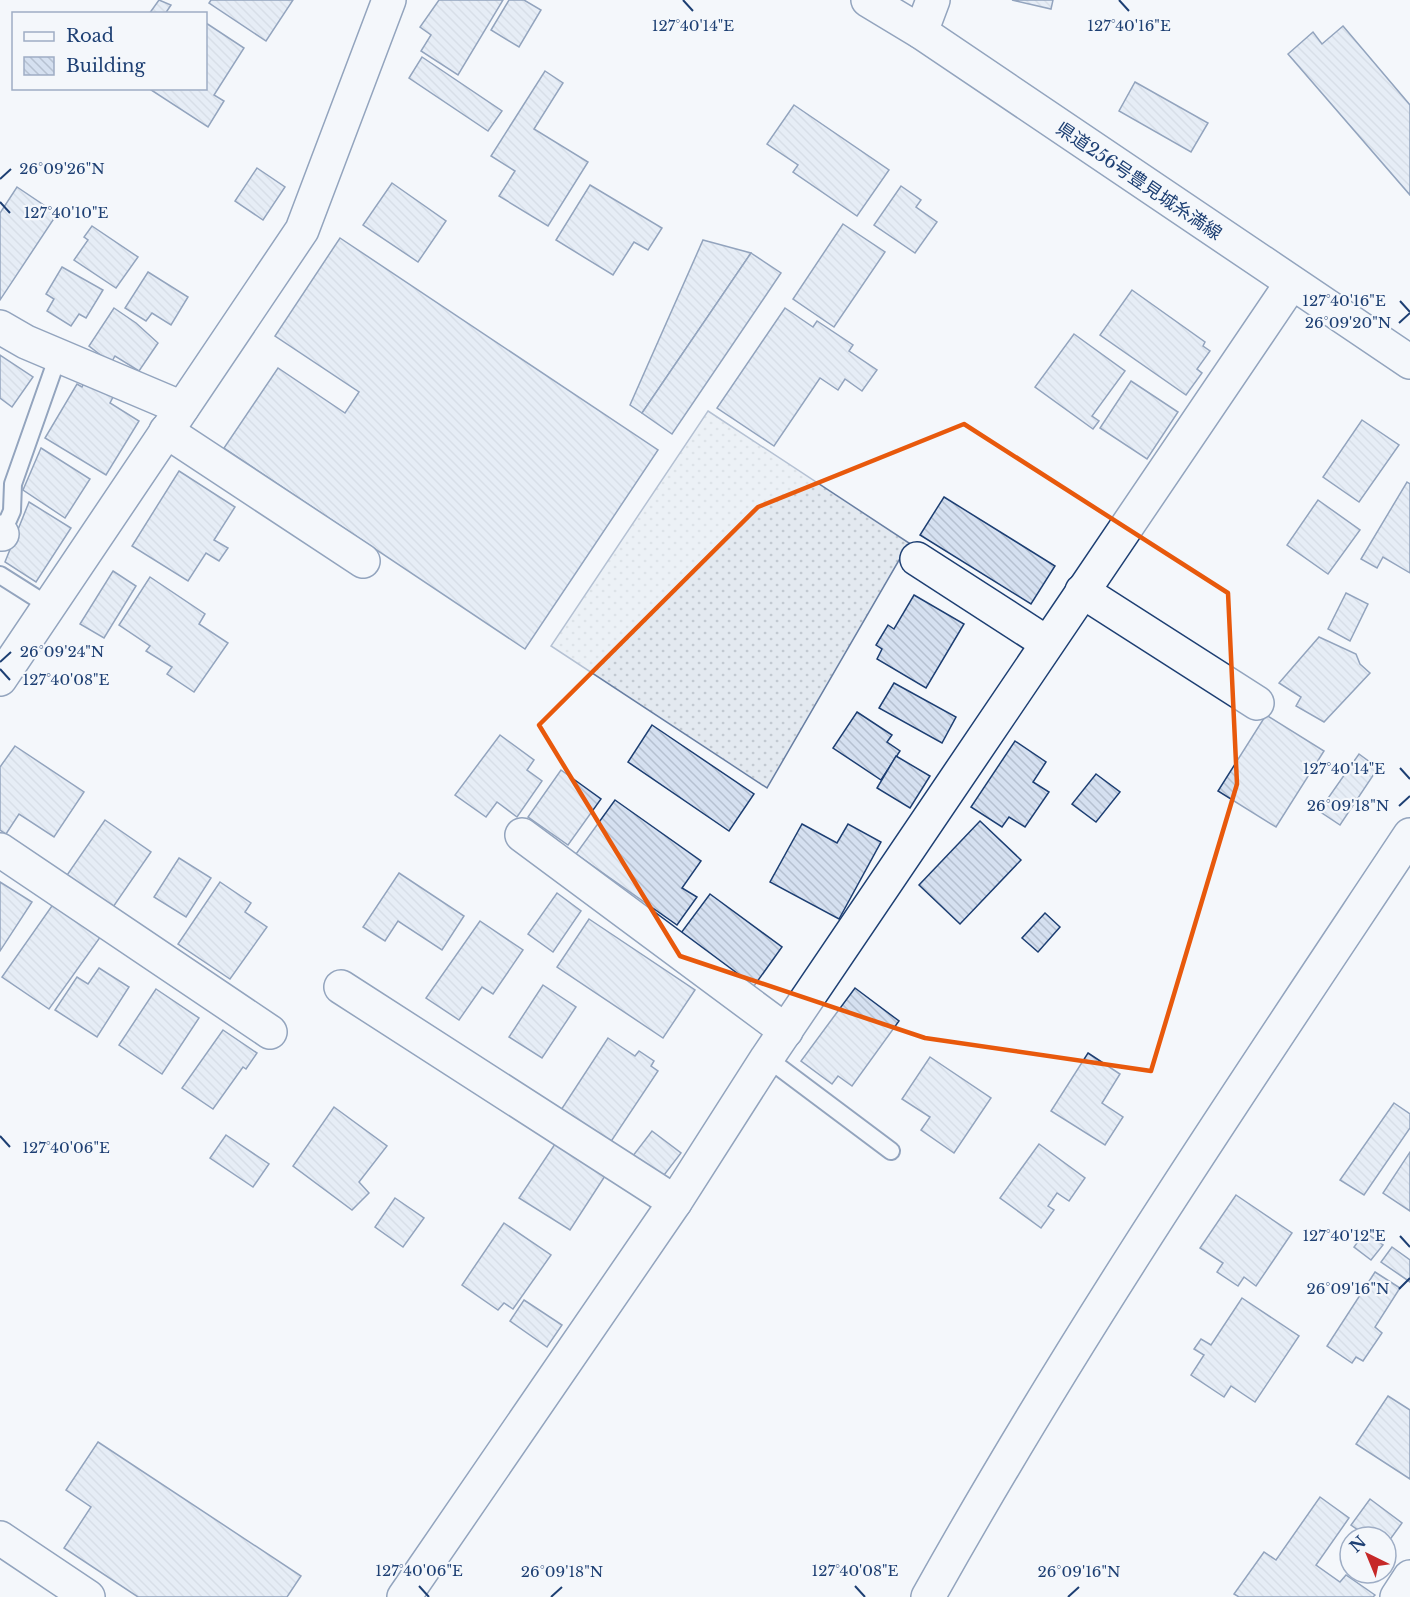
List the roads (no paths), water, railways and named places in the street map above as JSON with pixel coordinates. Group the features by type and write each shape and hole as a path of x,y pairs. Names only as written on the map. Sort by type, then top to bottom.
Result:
{"street":[{"path":"0,679 302,230 388,0"},
{"name":"県道256号豊見城糸満線","path":"868,0 921,32 1291,284 1410,362"},
{"path":"921,32 933,0"},
{"path":"404,1597 675,1202 767,1058 1291,284"},
{"path":"0,327 174,420 363,561"},
{"path":"917,559 1047,642"},
{"path":"1082,591 1257,703"},
{"path":"522,835 786,1031"},
{"path":"928,1597 980,1504 1188,1170 1410,835"},
{"path":"0,850 270,1032"},
{"path":"341,987 675,1202"},
{"path":"0,1538 88,1597"},
{"path":"1397,1597 1410,1577"}],"lane":[{"path":"1,535 12,511 13,484 58,356"},
{"path":"0,575 49,606"},
{"path":"767,1058 891,1151"}]}
